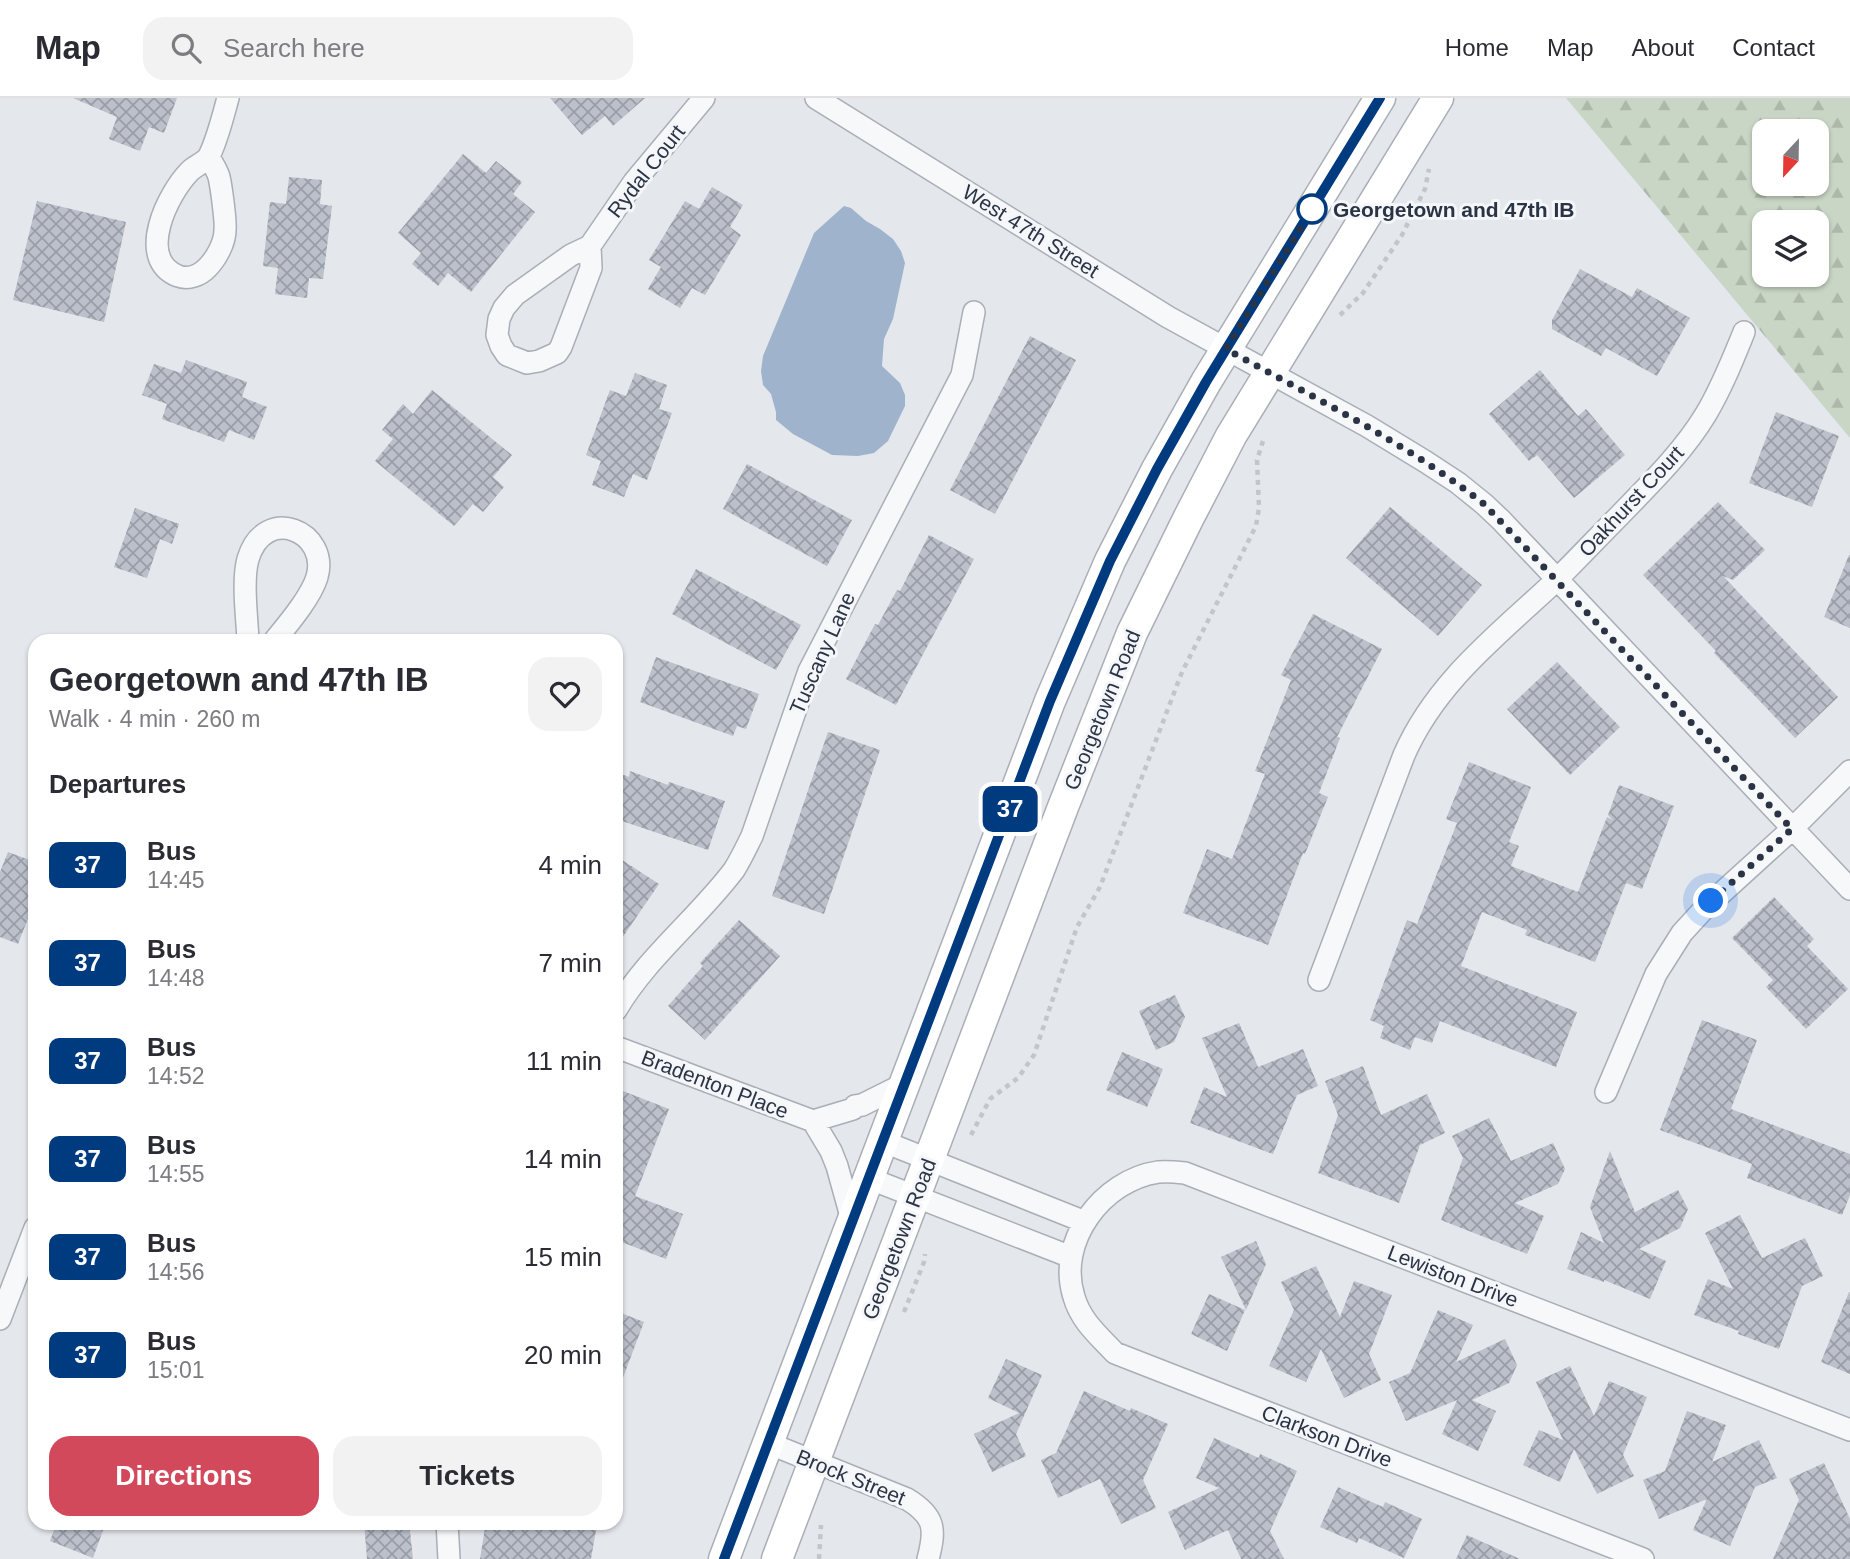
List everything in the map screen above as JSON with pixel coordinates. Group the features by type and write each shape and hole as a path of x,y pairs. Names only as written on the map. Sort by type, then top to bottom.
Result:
{"main road":[{"name":"Georgetown Road","path":"724,1559 1050,701 1110,561 1157,469 1247,360 1380,98"},
{"name":"Georgetown Road","path":"777,1559 1132,632 1231,436 1247,360 1306,315 1438,98"}],"street":[{"path":"209,157 219,176 225,230 212,263 202,273 182,278 170,272 158,254 160,223 173,194 190,171 209,157 228,98"},
{"name":"Rydal Court","path":"590,246 591,268 557,353 539,362 527,363 508,355 497,335 499,318 504,308 515,295 571,255 590,246 634,182 704,98"},
{"name":"West 47th Street","path":"816,98 1168,317 1367,426 1458,483 1501,520 1850,889"},
{"name":"Tuscany Lane","path":"623,998 647,967 718,889 742,857 752,836 808,671 962,375 974,312"},
{"name":"Oakhurst Court","path":"1319,980 1399,766 1419,724 1439,694 1462,668 1557,579 1685,446 1717,394 1744,331"},
{"path":"248,634 248,558 265,532 290,528 311,542 317,554 318,575 312,588 279,634"},
{"path":"1606,1092 1656,974 1677,940 1711,901 1792,829 1850,771"},
{"name":"Bradenton Place","path":"623,1050 813,1121"},
{"path":"852,1220 837,1166 813,1121 853,1109 904,1084"},
{"path":"882,1141 1085,1222"},
{"name":"Lewiston Drive","path":"1073,1249 1085,1222 1106,1197 1132,1181 1157,1172 1185,1173 1850,1430"},
{"path":"868,1178 915,1197 1073,1249"},
{"path":"0,1319 28,1246"},
{"name":"Clarkson Drive","path":"1073,1249 1070,1276 1079,1311 1088,1327 1115,1353 1643,1559"},
{"name":"Brock Street","path":"768,1443 917,1505 931,1520 933,1529 928,1559"},
{"path":"447,1530 449,1559"}],"path":[{"path":"1334,321 1363,293 1402,235 1426,189 1430,162"},
{"path":"968,1139 990,1099 1018,1078 1034,1055 1077,927 1100,887 1182,672 1256,526 1259,508 1257,460 1263,439"},
{"path":"819,1559 823,1515"}],"green space":[{"path":"1566,98 1850,98 1850,438"}],"water":[{"path":"844,206 851,208 893,239 905,263 893,319 884,339 882,366 900,383 905,395 905,406 888,441 874,453 858,456 832,455 793,434 776,420 771,394 763,385 761,371 763,356 814,233"}],"building":[{"path":"73,98 177,98 164,133 149,127 140,151 109,139 117,117"},
{"path":"550,98 645,98 613,126 605,116 582,135"},
{"path":"463,154 486,173 496,161 522,182 513,194 535,212 471,292 448,273 438,286 412,264 421,253 398,233"},
{"path":"289,177 322,180 320,204 332,206 323,279 309,278 307,298 275,294 278,268 263,266 270,202 286,204"},
{"path":"712,187 743,205 730,227 741,235 705,295 692,288 680,308 648,289 661,267 649,260 685,201 699,209"},
{"path":"37,201 126,222 104,322 13,300"},
{"path":"1580,269 1632,297 1637,288 1690,318 1657,376 1606,348 1601,356 1552,329 1552,320"},
{"path":"1030,336 1076,360 995,514 950,490"},
{"path":"186,360 247,382 242,397 267,407 254,440 229,430 224,442 162,419 167,404 142,395 154,364 181,373"},
{"path":"1540,370 1578,416 1586,409 1625,455 1574,498 1537,455 1529,461 1489,414"},
{"path":"635,373 667,385 659,409 672,413 647,480 633,474 624,497 592,485 601,461 586,455 610,390 626,396"},
{"path":"432,390 512,455 493,477 504,487 483,512 473,504 454,526 375,461 393,439 382,430 403,404 413,414"},
{"path":"1776,412 1839,436 1812,507 1749,483"},
{"path":"747,464 852,520 827,566 723,509"},
{"path":"1718,502 1765,550 1733,580 1723,576 1838,697 1795,738 1643,575"},
{"path":"1390,507 1482,585 1438,636 1346,558"},
{"path":"135,508 179,524 172,544 160,539 147,578 114,567"},
{"path":"929,535 974,559 896,705 846,679 875,624 878,625 897,590 900,591"},
{"path":"1850,555 1850,628 1824,617"},
{"path":"696,569 801,625 776,670 672,614"},
{"path":"1313,614 1382,649 1337,737 1340,738 1319,793 1328,797 1305,854 1303,853 1268,945 1183,913 1207,849 1232,859 1265,774 1255,771 1291,680 1281,675"},
{"path":"656,657 759,694 746,729 737,726 733,736 640,702"},
{"path":"1557,662 1620,727 1570,775 1507,709"},
{"path":"828,732 880,750 824,914 772,896"},
{"path":"1469,762 1531,787 1509,842 1519,846 1511,866 1578,892 1607,817 1613,820 1608,815 1619,785 1674,806 1642,889 1626,883 1595,962 1525,935 1527,930 1482,912 1461,966 1577,1012 1556,1067 1440,1021 1432,1043 1415,1037 1410,1050 1380,1038 1384,1026 1370,1020 1407,920 1417,924 1457,823 1446,819"},
{"path":"630,771 725,801 708,850 623,821 623,775 629,777"},
{"path":"8,852 28,859 28,919 18,944 0,937 0,872"},
{"path":"623,861 659,884 623,937"},
{"path":"1774,897 1814,939 1807,946 1848,989 1806,1029 1766,987 1773,980 1732,938"},
{"path":"739,920 780,956 705,1040 668,1006 703,966 700,963"},
{"path":"1175,995 1185,1017 1174,1042 1156,1050 1139,1011"},
{"path":"1702,1020 1757,1040 1731,1109 1850,1154 1850,1195 1842,1215 1747,1178 1752,1164 1660,1130"},
{"path":"1239,1023 1258,1067 1303,1049 1318,1086 1297,1095 1273,1154 1190,1123 1204,1087 1227,1097 1202,1038"},
{"path":"1122,1052 1163,1069 1147,1107 1106,1090"},
{"path":"1363,1066 1381,1115 1427,1094 1445,1133 1420,1145 1399,1203 1318,1173 1338,1115 1325,1081"},
{"path":"623,1091 669,1109 635,1196 683,1214 666,1259 623,1243"},
{"path":"1489,1118 1511,1161 1553,1143 1565,1169 1558,1184 1515,1203 1544,1216 1527,1254 1441,1220 1463,1158 1452,1136"},
{"path":"1610,1151 1635,1212 1678,1190 1688,1209 1680,1228 1639,1249 1666,1261 1650,1299 1604,1280 1567,1269 1581,1232 1604,1243 1590,1207"},
{"path":"1740,1215 1762,1258 1805,1238 1823,1276 1802,1286 1779,1349 1694,1315 1708,1279 1733,1289 1705,1233"},
{"path":"1256,1241 1266,1264 1246,1310 1221,1257"},
{"path":"1316,1266 1340,1317 1354,1281 1392,1295 1369,1354 1381,1380 1344,1398 1321,1349 1306,1382 1269,1366 1294,1310 1281,1282"},
{"path":"1850,1292 1850,1374 1821,1362"},
{"path":"1209,1294 1245,1310 1227,1351 1191,1334"},
{"path":"1438,1310 1473,1325 1456,1362 1505,1339 1517,1365 1509,1383 1472,1400 1496,1411 1478,1451 1442,1434 1457,1400 1406,1421 1389,1382 1410,1373"},
{"path":"623,1314 644,1322 623,1378"},
{"path":"1006,1359 1042,1375 1016,1434 1026,1456 992,1472 974,1434 1019,1413 988,1398"},
{"path":"1570,1366 1594,1416 1609,1381 1647,1397 1623,1455 1634,1476 1597,1494 1574,1449 1560,1482 1523,1465 1539,1430 1563,1440 1536,1382"},
{"path":"1084,1391 1168,1424 1143,1480 1156,1508 1121,1524 1100,1479 1058,1498 1041,1460 1056,1453"},
{"path":"1687,1411 1726,1425 1712,1462 1759,1440 1777,1478 1755,1487 1730,1546 1693,1530 1707,1499 1659,1519 1643,1480 1665,1471"},
{"path":"1214,1438 1259,1458 1260,1454 1297,1471 1270,1531 1284,1559 1241,1559 1228,1530 1185,1550 1168,1512 1219,1488 1196,1478"},
{"path":"1824,1463 1850,1519 1850,1559 1773,1559 1799,1500 1789,1479"},
{"path":"1338,1487 1383,1507 1385,1502 1422,1519 1404,1558 1359,1538 1357,1543 1320,1527"},
{"path":"54,1530 103,1530 93,1558 50,1541"},
{"path":"365,1530 410,1530 413,1559 367,1559"},
{"path":"485,1530 596,1530 591,1559 480,1559"},
{"path":"1467,1535 1520,1559 1456,1559"}],"bus line":[{"name":"37","path":"724,1559 1050,701 1110,561 1206,382 1380,98"}],"place":[{"name":"Georgetown and 47th IB","path":"1312,209"}],"route":[{"path":"1312,209 1316,203 1226,349 1426,461 1484,504 1792,829 1711,901"}]}
